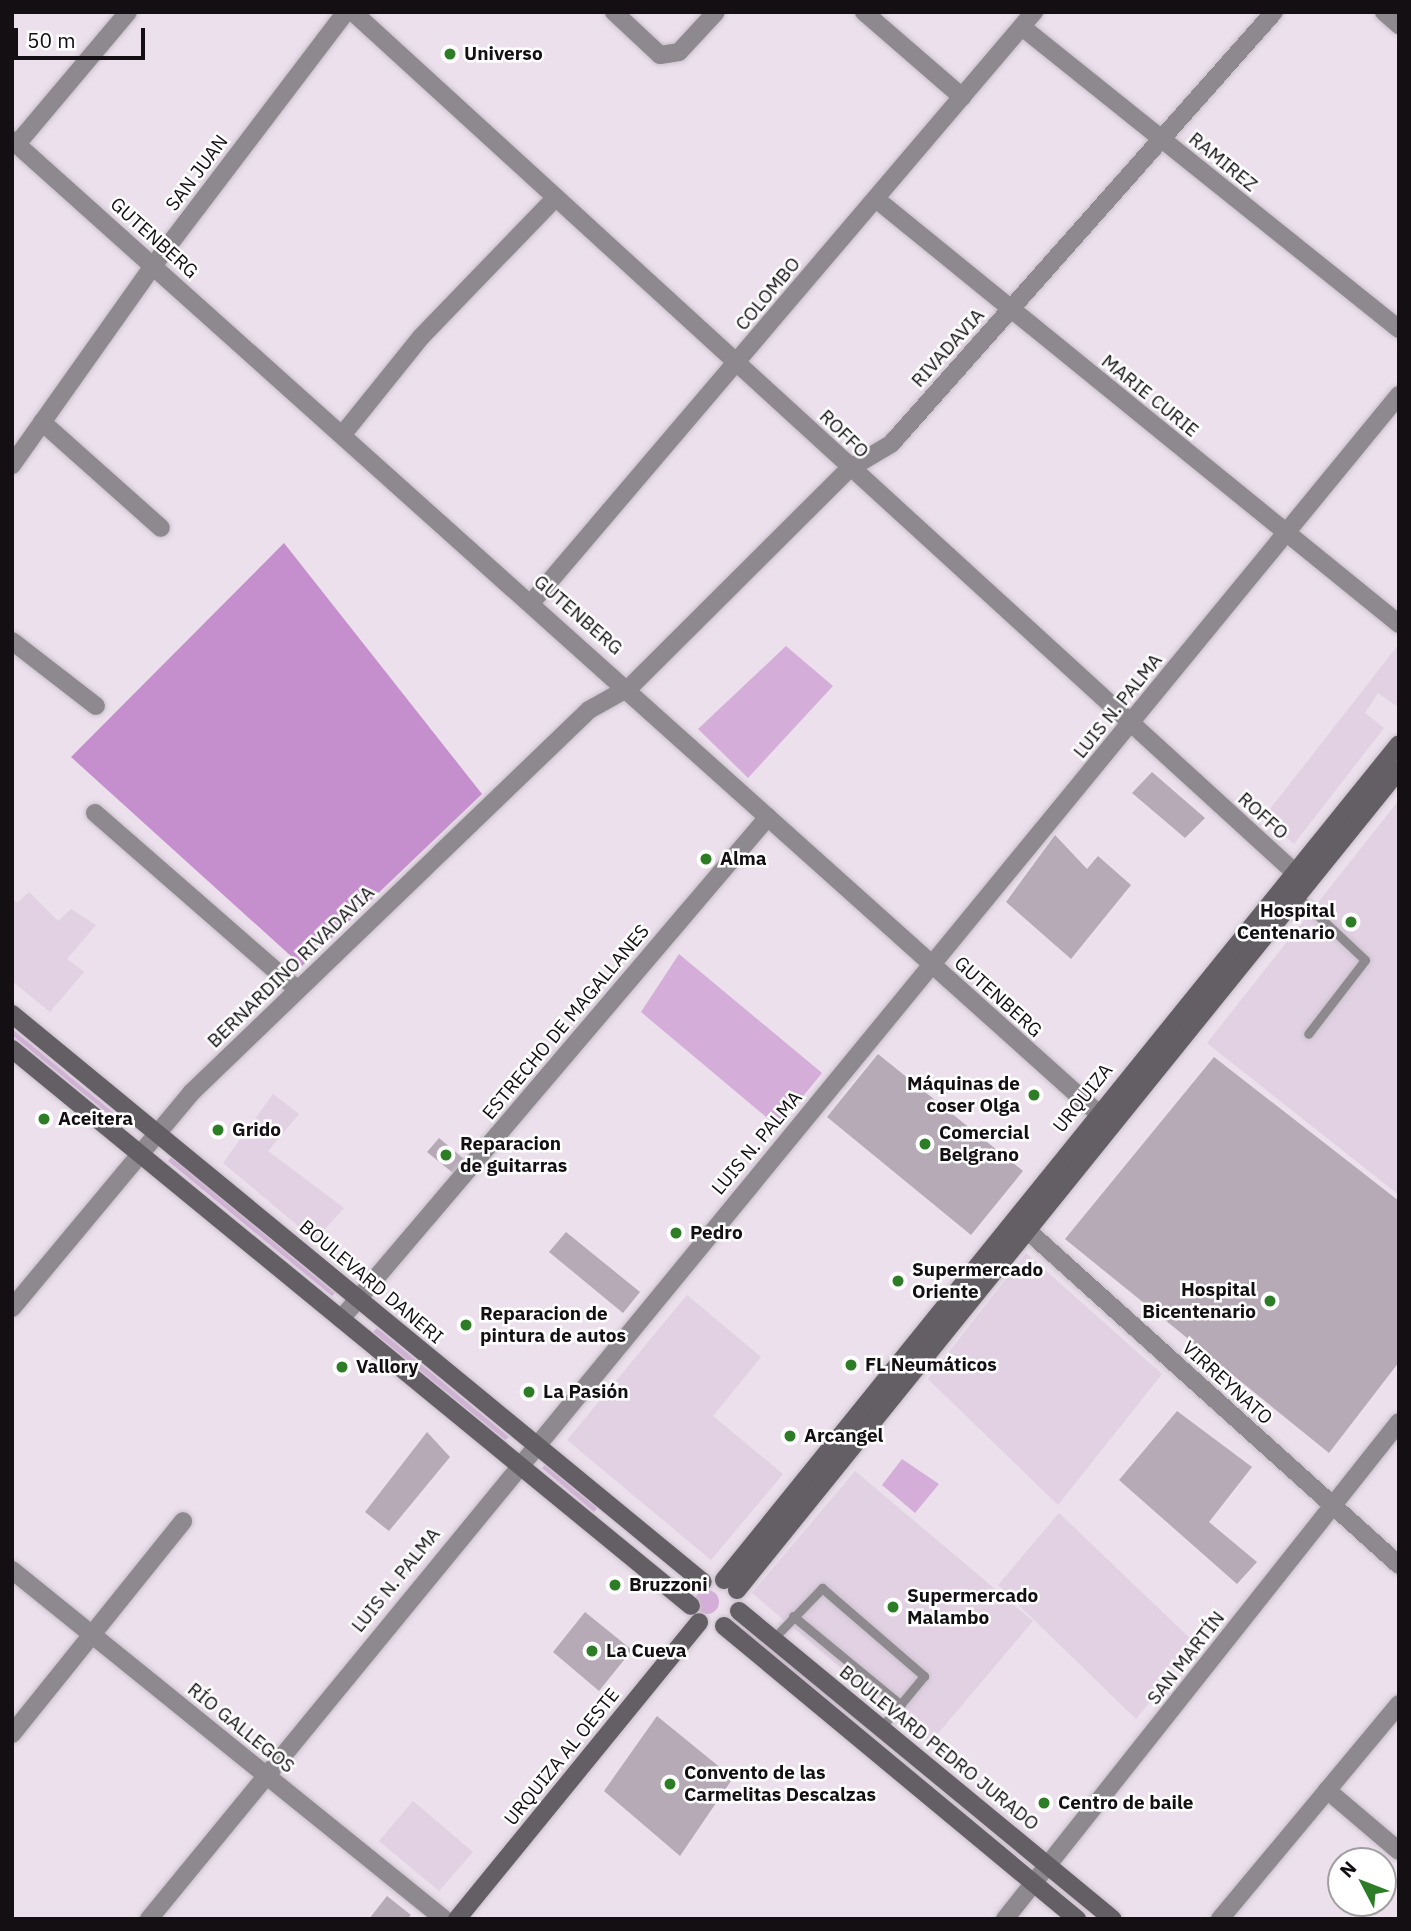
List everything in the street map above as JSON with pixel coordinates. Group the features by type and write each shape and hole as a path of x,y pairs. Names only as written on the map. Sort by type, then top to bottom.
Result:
{"main road":[{"name":"URQUIZA","path":"730,1585 1098,1114 1399,744"},
{"name":"URQUIZA","path":"730,1585 1028,1231 1399,770"},
{"name":"BOULEVARD DANERI","path":"12,1014 703,1582"},
{"path":"12,1049 603,1534 695,1614 724,1626 1077,1919"},
{"path":"603,1534 620,1514"},
{"path":"703,1582 730,1585 739,1611 724,1626"},
{"name":"URQUIZA AL OESTE","path":"457,1919 695,1614 703,1582"},
{"name":"BOULEVARD PEDRO JURADO","path":"739,1611 1112,1919"}],"street":[{"path":"15,142 128,12"},
{"name":"SAN JUAN","path":"12,464 153,265 346,12"},
{"name":"ROFFO","path":"353,12 1130,724 1303,891"},
{"path":"614,12 660,55 689,43 716,12"},
{"path":"864,12 962,97"},
{"name":"COLOMBO","path":"532,602 1034,12"},
{"name":"RIVADAVIA","path":"630,687 849,469 891,444 1164,142 1274,12"},
{"path":"1384,12 1399,25"},
{"name":"RAMIREZ","path":"1022,27 1399,329"},
{"name":"GUTENBERG","path":"15,142 630,687 768,817 1112,1126"},
{"path":"343,434 421,337 556,197"},
{"name":"MARIE CURIE","path":"876,199 1286,535 1399,624"},
{"name":"LUIS N. PALMA","path":"149,1919 517,1463 932,966 1399,396"},
{"path":"42,422 161,528"},
{"path":"12,641 96,706"},
{"name":"BERNARDINO RIVADAVIA","path":"12,1308 156,1132 298,990 589,710 630,687"},
{"path":"95,813 298,990"},
{"name":"ESTRECHO DE MAGALLANES","path":"341,1319 768,817"},
{"name":"VIRREYNATO","path":"1028,1231 1399,1565"},
{"name":"SAN MARTÍN","path":"1005,1919 1399,1422"},
{"path":"12,1734 183,1521"},
{"name":"RÍO GALLEGOS","path":"12,1570 444,1919"},
{"path":"1220,1919 1399,1703"},
{"path":"1327,1790 1399,1851"}],"lane":[{"path":"1303,891 1365,960 1308,1034"},
{"path":"773,1639 819,1588 832,1596 922,1672 901,1705 881,1728"},
{"path":"793,1616 901,1705"}],"shaded area":[{"path":"284,543 482,794 302,966 71,757"},
{"path":"1399,644 1399,708 1378,693 1365,713 1384,728 1294,844 1263,818"},
{"path":"786,646 833,686 748,778 698,729"},
{"name":"Hospital Centenario","path":"1399,800 1399,1195 1207,1043"},
{"path":"29,892 58,921 71,909 96,925 67,959 84,972 50,1012 12,981 12,898 17,903"},
{"path":"679,954 822,1073 778,1127 641,1012"},
{"path":"12,1029 126,1123 123,1126 12,1035"},
{"path":"273,1094 299,1114 268,1151 344,1208 315,1240 223,1163"},
{"path":"171,1157 335,1293 332,1296 168,1161"},
{"path":"1026,1253 1162,1374 1058,1505 928,1379"},
{"path":"687,1295 761,1357 713,1416 783,1474 711,1560 567,1440"},
{"path":"377,1328 509,1437 505,1440 373,1332"},
{"path":"902,1459 939,1484 915,1513 882,1485"},
{"path":"545,1465 597,1508 594,1512 542,1468"},
{"name":"Supermercado Malambo","path":"855,1471 1033,1621 930,1743 752,1593"},
{"path":"1059,1513 1196,1644 1136,1719 998,1585"},
{"path":"707,1590 716,1593 719,1602 716,1611 707,1614 698,1611 695,1602 698,1593"},
{"path":"748,1629 1018,1850 745,1632"},
{"path":"413,1801 473,1852 439,1891 379,1841"}],"building":[{"path":"1152,772 1205,818 1185,838 1132,793"},
{"path":"1055,835 1087,869 1098,856 1131,885 1071,959 1006,902"},
{"name":"Comercial Belgrano","path":"878,1054 1023,1171 971,1235 827,1117"},
{"name":"Hospital Bicentenario","path":"1214,1057 1399,1201 1399,1362 1329,1453 1065,1239"},
{"name":"Reparacion de guitarras","path":"439,1138 464,1159 453,1173 427,1152"},
{"path":"566,1232 640,1292 623,1313 549,1252"},
{"path":"1177,1411 1252,1467 1209,1522 1257,1562 1237,1584 1119,1480"},
{"path":"427,1432 450,1457 389,1531 365,1512"},
{"name":"La Cueva","path":"585,1612 632,1650 599,1691 553,1652"},
{"name":"Convento de las Carmelitas Descalzas","path":"657,1716 733,1778 680,1856 604,1791"},
{"path":"387,1896 411,1915 407,1919 369,1919"}],"place":[{"name":"Universo","path":"450,54"},
{"name":"Alma","path":"706,859"},
{"name":"Hospital Centenario","path":"1351,922"},
{"name":"Máquinas de coser Olga","path":"1034,1095"},
{"name":"Aceitera","path":"44,1119"},
{"name":"Grido","path":"218,1130"},
{"name":"Comercial Belgrano","path":"925,1144"},
{"name":"Reparacion de guitarras","path":"446,1155"},
{"name":"Pedro","path":"676,1233"},
{"name":"Supermercado Oriente","path":"898,1281"},
{"name":"Hospital Bicentenario","path":"1270,1301"},
{"name":"Reparacion de pintura de autos","path":"466,1325"},
{"name":"FL Neumáticos","path":"851,1365"},
{"name":"Vallory","path":"342,1367"},
{"name":"La Pasión","path":"529,1392"},
{"name":"Arcangel","path":"790,1436"},
{"name":"Bruzzoni","path":"615,1585"},
{"name":"Supermercado Malambo","path":"893,1607"},
{"name":"La Cueva","path":"592,1651"},
{"name":"Convento de las Carmelitas Descalzas","path":"670,1784"},
{"name":"Centro de baile","path":"1044,1803"}]}
